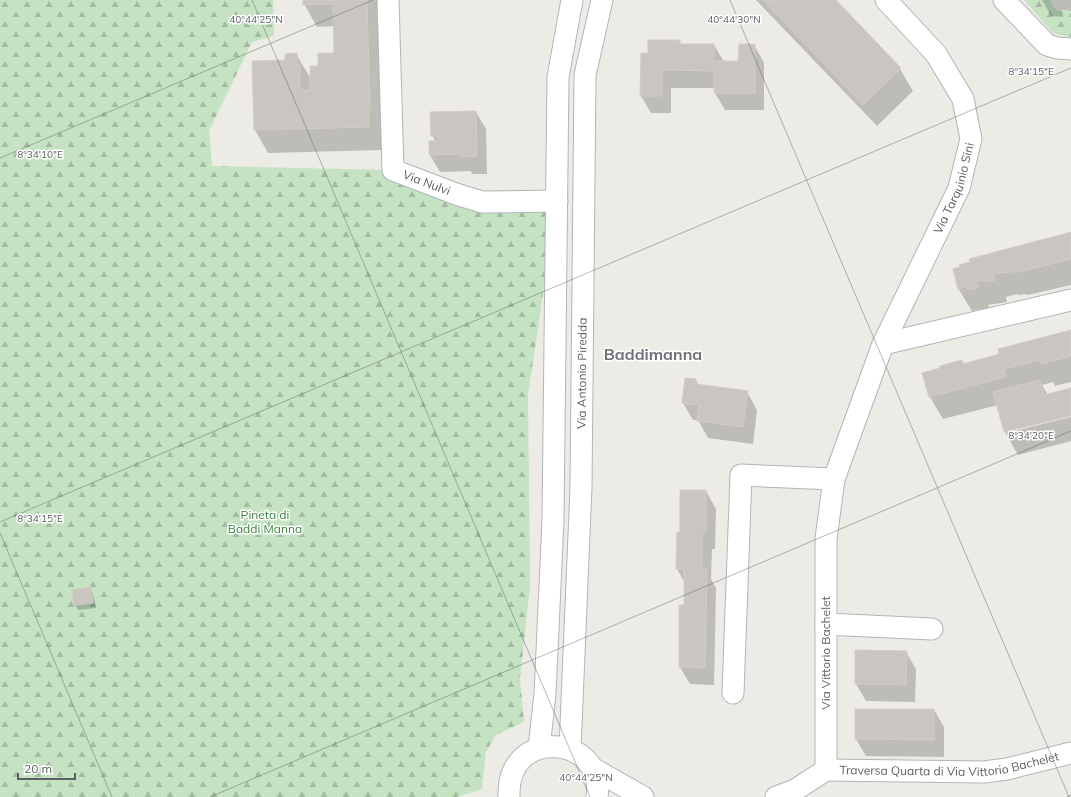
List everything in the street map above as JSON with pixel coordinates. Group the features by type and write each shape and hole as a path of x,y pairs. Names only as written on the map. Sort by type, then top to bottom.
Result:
{"street":[{"name":"Via Nulvi","path":"388,0 393,170 456,194 482,202 557,201"},
{"path":"539,748 545,694 553,520 558,77 572,0"},
{"name":"Via Antonio Piredda","path":"570,749 581,487 585,75 602,0"},
{"name":"Via Tarquinio Sini","path":"883,344 959,188 971,139 963,99 936,54 886,0"},
{"path":"1004,0 1047,45 1057,48 1071,49"},
{"path":"883,344 1071,300"},
{"name":"Via Vittorio Bachelet","path":"826,770 826,539 834,480 883,344"},
{"path":"733,693 741,475 834,480"},
{"path":"826,624 932,629"},
{"path":"505,793 512,772 528,753 539,748 554,746 570,749 583,757 592,768 597,780 597,797"},
{"name":"Traversa Quarta di Via Vittorio Bachelet","path":"826,770 984,772 1007,769 1071,752"},
{"path":"592,768 643,797"},
{"path":"776,797 795,790 826,770"}],"green space":[{"name":"Pineta di Baddi Manna","path":"0,0 273,0 274,36 252,42 209,131 212,166 393,170 456,194 557,201 528,395 530,586 520,679 524,722 496,735 486,752 482,789 457,797 0,797"},
{"path":"1024,0 1051,0 1051,4 1057,11 1071,11 1071,37 1053,33"}],"building":[{"path":"303,0 367,0 370,110 368,110 369,127 254,130 252,61 285,60 285,54 297,53 298,65 300,65 300,90 310,90 310,66 318,66 318,53 334,53 333,4 303,5"},
{"path":"763,0 836,0 901,68 863,105"},
{"path":"648,40 680,40 680,44 714,44 714,61 738,61 739,44 755,44 755,93 714,93 714,71 662,70 662,96 640,96 641,53 648,53"},
{"path":"476,111 477,156 461,157 461,154 429,155 429,141 438,141 438,136 431,136 430,112"},
{"path":"1071,232 1071,259 1014,273 1014,271 993,274 995,280 976,282 978,288 968,290 967,287 958,289 953,269 960,267 959,265 970,262 969,259"},
{"path":"1071,330 1071,356 1041,364 1040,360 1004,369 1006,377 929,397 922,373 962,360 963,364 999,354 998,349"},
{"path":"685,378 696,379 696,384 748,391 743,427 697,421 699,405 682,403"},
{"path":"1040,380 1044,395 1071,388 1071,416 1004,432 993,392"},
{"path":"680,490 706,490 706,532 702,532 702,569 707,569 705,668 679,667 679,605 684,605 684,569 676,569 677,532 680,532"},
{"path":"91,587 93,603 74,605 72,590"},
{"path":"855,650 907,651 906,685 855,684"},
{"path":"855,709 934,709 934,740 855,739"}],"district":[{"name":"Baddimanna","path":"653,354"}]}
